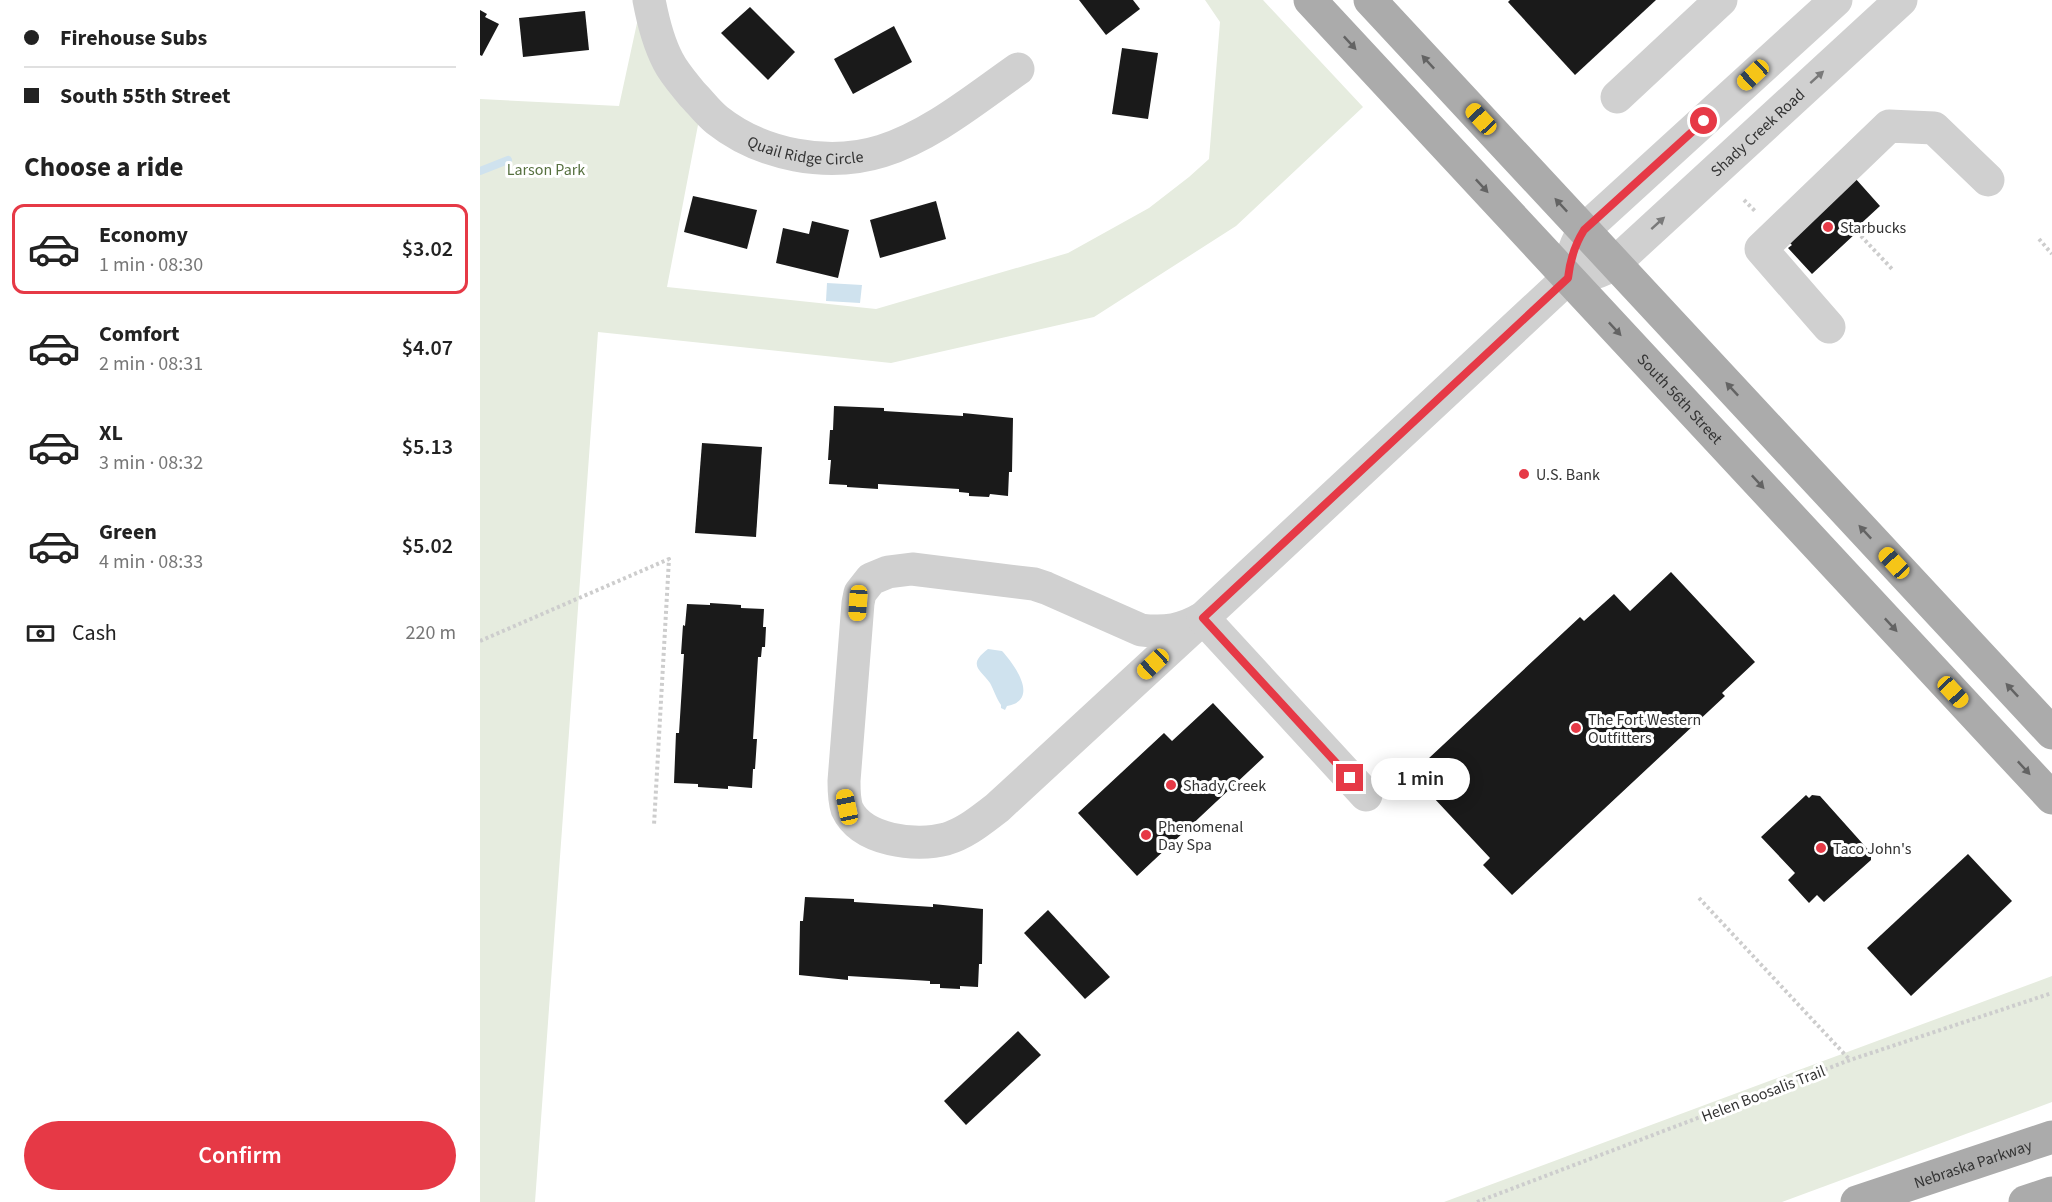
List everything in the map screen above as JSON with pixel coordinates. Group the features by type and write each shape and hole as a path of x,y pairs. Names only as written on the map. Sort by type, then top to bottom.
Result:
{"main road":[{"name":"South 56th Street","path":"1310,0 2052,798"},
{"path":"1370,0 2052,733"},
{"name":"Nebraska Parkway","path":"1857,1202 2052,1137"},
{"path":"2025,1202 2052,1193"}],"street":[{"name":"Quail Ridge Circle","path":"649,0 656,31 668,62 708,111 718,120 753,141 800,155 828,158 864,156 905,142 936,126 1018,69"},
{"path":"1617,97 1721,0"},
{"path":"1203,618 1189,626 1158,632 1126,625 1046,588 1020,581 912,569 888,572 871,579 860,593 858,603 844,781 844,795 850,814 864,828 896,839 932,842 963,832 997,808 1203,618 1568,278 1570,260 1576,242 1584,230 1836,0"},
{"name":"Shady Creek Road","path":"1568,278 1587,276 1615,263 1901,0"},
{"path":"1830,327 1761,249 1889,126 1934,128 1988,180"},
{"path":"1203,618 1366,795"}],"path":[{"path":"1861,236 1892,269"},
{"path":"2039,239 2052,254"},
{"path":"480,641 669,559 654,825"},
{"path":"1699,898 1850,1060"},
{"name":"Helen Boosalis Trail","path":"1477,1202 1850,1060 2052,993"}],"green space":[{"name":"Larson Park","path":"642,0 702,104 667,287 876,309 1068,253 1149,208 1209,159 1220,22 1205,0 1263,0 1363,107 1236,226 1094,317 891,363 598,332 535,1202 480,1202 480,99 619,106"},
{"path":"2052,976 2052,1102 1782,1202 1444,1202"}],"water":[{"path":"827,283 862,285 860,303 826,301"},
{"path":"988,649 1002,651 1022,682 1022,697 1007,706 1005,710 1001,708 990,683 977,667 978,659"}],"building":[{"path":"1079,0 1133,0 1140,9 1106,35"},
{"path":"1510,0 1656,0 1575,75 1508,2"},
{"path":"750,7 795,52 768,80 721,33"},
{"path":"480,10 487,14 485,17 499,24 482,56 480,55"},
{"path":"585,11 589,50 523,57 519,18"},
{"path":"894,26 912,62 853,94 834,59"},
{"path":"1122,48 1158,53 1148,119 1112,114"},
{"name":"Starbucks","path":"1855,178 1880,206 1854,230 1856,233 1812,274 1788,248 1792,245 1789,242"},
{"path":"693,196 757,210 747,249 684,232"},
{"path":"936,201 946,239 880,258 870,220"},
{"path":"812,221 849,230 838,278 776,263 783,228 809,234"},
{"path":"834,406 1013,418 1012,472 1009,472 1008,496 990,494 989,497 969,496 969,493 959,492 959,489 878,484 878,489 829,484 831,460 828,460"},
{"path":"702,443 762,447 756,537 695,533"},
{"name":"The Fort Western Outfitters","path":"1671,572 1755,662 1722,693 1725,696 1512,895 1483,865 1490,858 1433,797 1436,795 1419,776 1432,764 1428,759 1580,617 1584,621 1614,594 1630,611"},
{"path":"710,603 764,609 765,647 762,647 761,657 758,657 753,739 757,739 752,788 728,786 728,789 674,783 676,733 679,733 684,654 681,654 683,625 685,626 687,604 710,605"},
{"name":"Shady Creek","path":"1213,703 1264,757 1137,876 1078,813 1164,733 1172,741"},
{"path":"1806,795 1809,798 1812,795 1820,796 1871,853 1871,860 1824,902 1817,895 1809,903 1788,880 1795,873 1761,837"},
{"path":"1968,854 2012,901 1911,996 1867,948"},
{"path":"805,897 983,909 982,964 979,964 978,987 940,988 940,984 930,984 930,981 848,976 848,980 799,975 800,921 803,921"},
{"path":"1048,910 1110,977 1085,999 1024,933"},
{"path":"1018,1031 1041,1055 966,1125 944,1101"}],"waterway":[{"path":"480,171 508,160"}],"place":[{"name":"Starbucks","path":"1828,227"},
{"name":"U.S. Bank","path":"1524,474"},
{"name":"The Fort Western Outfitters","path":"1576,728"},
{"name":"Shady Creek","path":"1171,785"},
{"name":"Phenomenal Day Spa","path":"1146,835"},
{"name":"Taco John's","path":"1821,848"}],"route":[{"path":"1350,778 1203,618 1568,278 1570,260 1576,242 1584,230 1704,121"}]}
